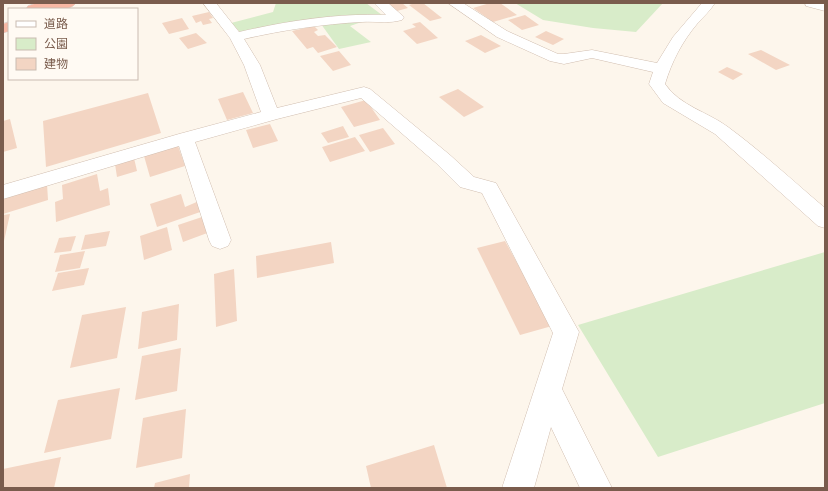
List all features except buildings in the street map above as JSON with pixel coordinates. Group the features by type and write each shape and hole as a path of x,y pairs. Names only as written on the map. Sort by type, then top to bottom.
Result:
{"highway":[{"path":"36,8 49,3"},
{"path":"57,8 70,3"}],"street":[{"path":"209,3 236,37 252,65 271,115"},
{"path":"236,37 275,28 363,18 390,19 397,17 380,3"},
{"path":"454,3 502,34 555,58 564,59 592,54 661,69"},
{"path":"709,3 669,52 661,69 657,84 661,92 678,105 720,129 825,220"},
{"path":"811,3 825,7"},
{"path":"3,192 185,138 364,92 444,159 467,182 489,188 566,332 518,488"},
{"path":"185,138 220,240"},
{"path":"548,390 596,488"}],"green space":[{"path":"276,3 366,3 382,15 350,26 371,42 339,49 321,24 242,34 231,23 273,12"},
{"path":"515,3 663,3 636,32 593,28 543,20"},
{"path":"825,252 825,403 658,457 578,325"}]}
